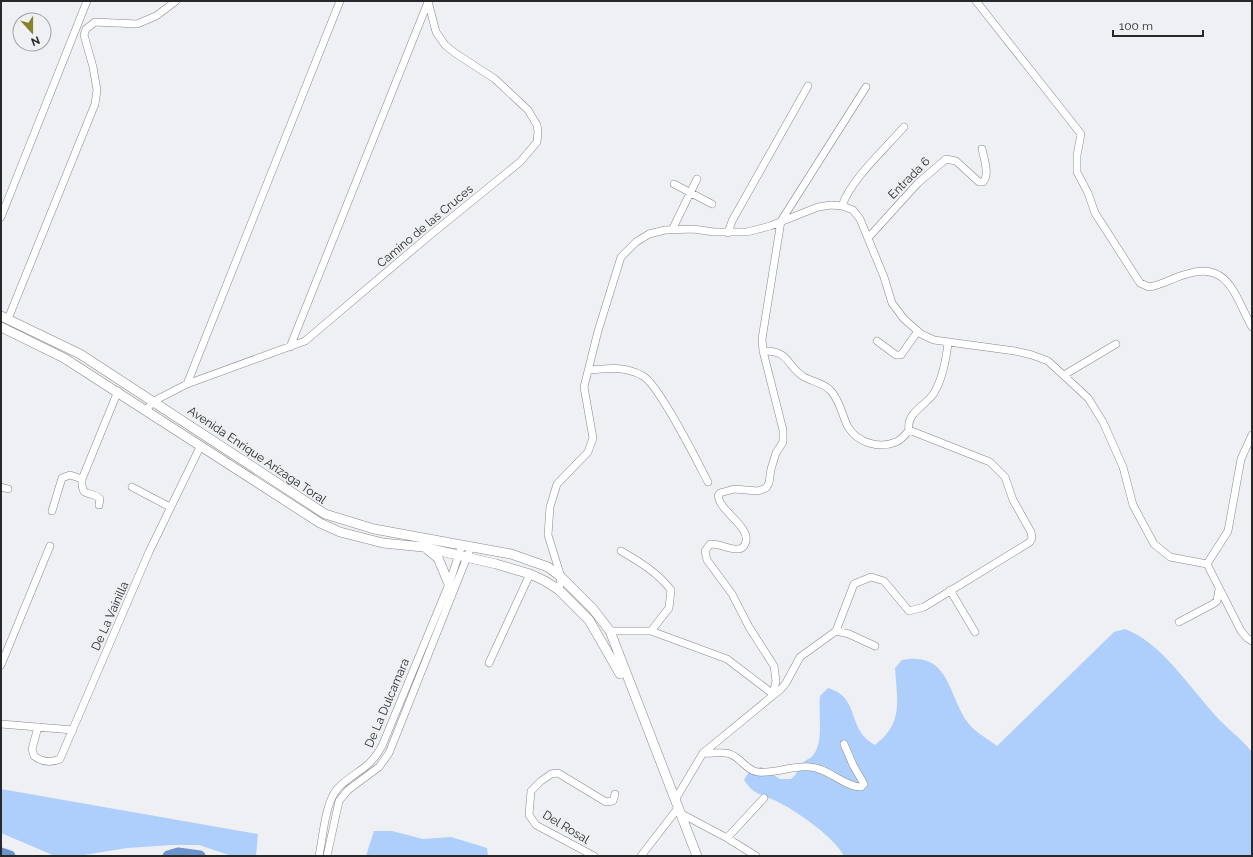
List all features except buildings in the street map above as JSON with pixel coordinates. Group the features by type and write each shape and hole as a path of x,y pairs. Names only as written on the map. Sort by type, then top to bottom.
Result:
{"main road":[{"name":"Avenida Enrique Arízaga Toral","path":"4,318 80,354 326,514 374,530 512,554 548,567 561,577 593,609 610,631 697,856"},
{"name":"Avenida Enrique Arízaga Toral","path":"1,328 64,358 118,391 200,447 320,523 340,532 383,543 423,547 530,574 559,590 589,620 636,701"},
{"path":"423,547 438,558 449,584"}],"street":[{"path":"1,217 87,1"},
{"path":"4,318 95,104 97,90 93,67 84,36 86,29 95,22 137,24 156,16 176,1"},
{"path":"187,384 340,1"},
{"path":"290,347 428,1"},
{"name":"Camino de las Cruces","path":"154,401 187,384 306,341 429,236 520,162 537,142 537,126 528,110 495,79 455,54 445,45 436,32 428,1"},
{"path":"976,1 1081,134 1077,155 1077,172 1088,193 1095,213 1140,282 1149,287 1189,273 1218,273 1232,288 1252,327"},
{"path":"728,233 732,221 808,86"},
{"path":"773,694 776,681 774,666 749,627 732,594 707,560 705,551 706,547 714,544 737,549 743,547 746,542 746,536 737,521 721,505 718,496 720,493 730,490 758,491 766,488 769,484 771,469 776,453 783,442 783,424 763,351 762,339 781,221 866,87"},
{"path":"842,206 846,195 853,185 904,127"},
{"name":"Entrada 6","path":"868,238 918,183 946,159 956,161 979,182 983,182 986,179 986,173 982,149"},
{"path":"673,228 697,179"},
{"path":"674,184 712,204"},
{"path":"559,590 561,577 548,535 550,507 557,484 588,452 593,438 584,387 598,331 621,257 636,242 649,234 673,228 728,233 747,232 818,207 842,206 853,210 860,219 884,276 892,303 904,320 918,331 934,340 1032,354 1048,361 1088,398 1103,422 1123,467 1133,505 1154,544 1170,557 1206,564"},
{"path":"877,341 896,355 901,355 918,331"},
{"path":"909,430 908,424 910,417 933,395 938,386 945,362 948,343"},
{"path":"1064,375 1116,344"},
{"path":"763,351 774,351 786,357 804,377 825,386 831,392 850,429 860,440 875,445 886,445 898,442 909,430"},
{"path":"589,370 615,368 634,372 649,381 665,405 708,482"},
{"path":"99,505 100,499 98,497 84,492 81,488 82,479 118,391"},
{"path":"146,410 154,401"},
{"path":"641,856 678,807 703,754 786,683 800,657 836,631 854,584 870,577 884,581 909,611 924,607 1030,542 1032,538 1031,532 1013,500 1005,477 990,462 909,430"},
{"path":"1206,564 1228,531 1241,460 1252,435"},
{"name":"De La Vainilla","path":"38,727 32,749 33,755 38,759 51,762 60,759 149,552 200,447"},
{"path":"52,511 62,478 70,475 82,479"},
{"path":"132,488 170,507"},
{"path":"1,664 50,546"},
{"name":"De La Dulcamara","path":"319,856 333,797 343,784 372,762 382,746 449,584 462,546"},
{"name":"De La Dulcamara","path":"327,856 339,801 348,790 379,767 389,753 468,558 471,547"},
{"path":"622,551 656,574 671,590 669,608 651,631"},
{"path":"1206,564 1241,631 1252,641"},
{"path":"489,663 530,574"},
{"path":"1178,622 1213,604 1216,601 1219,589"},
{"path":"950,590 975,632"},
{"path":"610,631 651,631 727,659 773,694"},
{"path":"836,631 849,634 875,646"},
{"path":"1,724 72,730"},
{"path":"703,754 728,753 735,756 748,768 758,772 810,767 829,773 849,784 861,787 864,784 863,780 853,765 844,744"},
{"name":"Del Rosal","path":"594,856 536,825 529,815 531,791 551,774 558,773 606,802 613,801 615,794"},
{"path":"727,838 764,798"},
{"path":"678,807 756,856"}],"shaded area":[{"path":"1125,629 1151,644 1163,655 1219,720 1252,752 1252,856 844,856 833,841 806,819 788,807 752,790 744,780 750,770 761,767 780,779 791,779 797,773 804,762 813,755 817,748 820,734 820,696 828,688 838,692 845,699 850,706 860,731 866,739 875,745 891,728 895,719 897,701 895,668 902,660 918,659 930,662 938,668 951,688 961,712 968,723 997,746 1114,632"},
{"path":"1,789 258,834 256,856 232,856 199,845 172,845 127,848 84,855 55,856 1,833"},
{"path":"374,831 392,831 423,839 451,837 487,848 488,856 366,856"}],"waterway":[{"path":"1,853 10,856"},
{"path":"168,856 178,853 200,856"}]}
